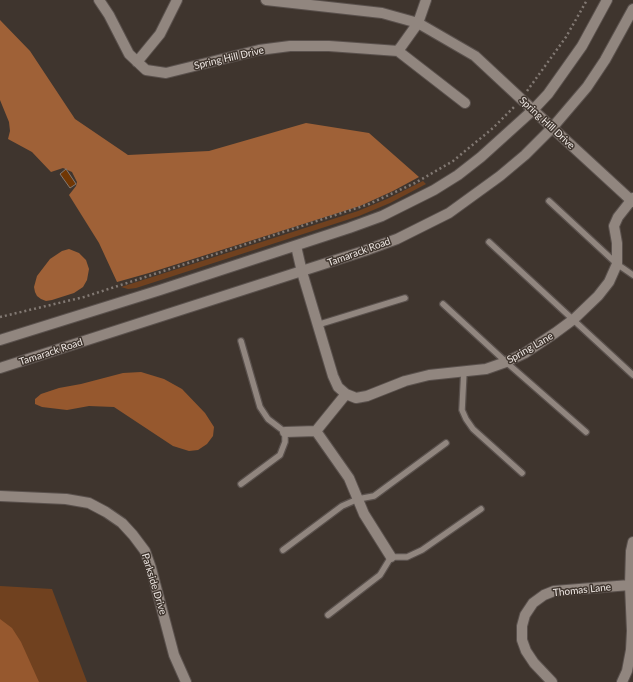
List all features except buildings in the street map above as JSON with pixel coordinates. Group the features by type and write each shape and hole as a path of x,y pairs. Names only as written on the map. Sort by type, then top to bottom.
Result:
{"street":[{"name":"Spring Hill Drive","path":"99,0 109,15 129,54 146,70 166,73 259,50 290,46 329,46 398,50"},
{"path":"137,62 160,34 177,0"},
{"name":"Spring Hill Drive","path":"266,0 382,13 418,22 475,56 632,200"},
{"path":"426,0 418,22 398,50 464,103"},
{"path":"0,340 296,246 382,216 434,190 458,175 481,157 533,110 548,94 582,46 607,0"},
{"name":"Tamarack Road","path":"0,368 364,251 397,239 449,213 500,176 525,155 552,128 587,87 605,60 633,9"},
{"name":"Spring Lane","path":"346,394 356,398 367,396 405,381 429,375 464,370 486,369 525,353 555,334 574,319 598,296 609,282 617,264 617,243 614,226 618,217 632,200"},
{"path":"284,432 316,431 346,394 338,387 332,376 296,246"},
{"path":"316,431 349,478 364,514 391,557"},
{"name":"Parkside Drive","path":"0,496 66,499 89,503 122,523 145,551 151,568 174,655 186,682"},
{"path":"622,682 627,671 631,650 632,631 630,585 631,551 633,542"},
{"name":"Thomas Lane","path":"552,682 534,663 526,651 522,640 522,626 525,615 533,603 544,595 554,591 630,585"}],"lane":[{"path":"549,201 617,264 633,275"},
{"path":"489,242 633,375"},
{"path":"317,325 405,298"},
{"path":"443,304 586,432"},
{"path":"241,341 260,407 268,418 284,432 285,442 280,455 241,484"},
{"path":"464,370 462,410 466,419 473,429 522,473"},
{"path":"283,550 342,506 358,499 374,496 446,443"},
{"path":"328,615 380,575 391,557 407,557 422,550 481,509"}],"path":[{"path":"0,316 84,297 339,215 381,200 415,183 453,161 493,128 521,99 566,37 587,0"}],"shaded area":[{"path":"0,20 30,51 75,119 128,155 209,151 306,123 369,133 419,177 360,206 117,282 99,243 69,195 76,186 77,182 72,172 63,168 51,172 32,152 8,139 10,131 9,122 0,100"},
{"path":"423,181 426,184 390,203 359,216 136,288 128,289 121,287 358,211 387,199"},
{"path":"69,249 79,253 86,260 89,269 87,280 83,287 74,293 52,300 46,301 41,299 37,296 34,287 37,276 50,259 62,251"},
{"path":"141,372 164,379 182,389 205,413 214,427 213,436 207,444 198,450 189,451 173,446 114,407 89,406 67,410 42,407 35,404 35,399 41,394 59,388 123,373"},
{"path":"0,586 52,589 87,682 0,682"},
{"path":"0,619 12,628 21,642 39,682 0,682"}]}
